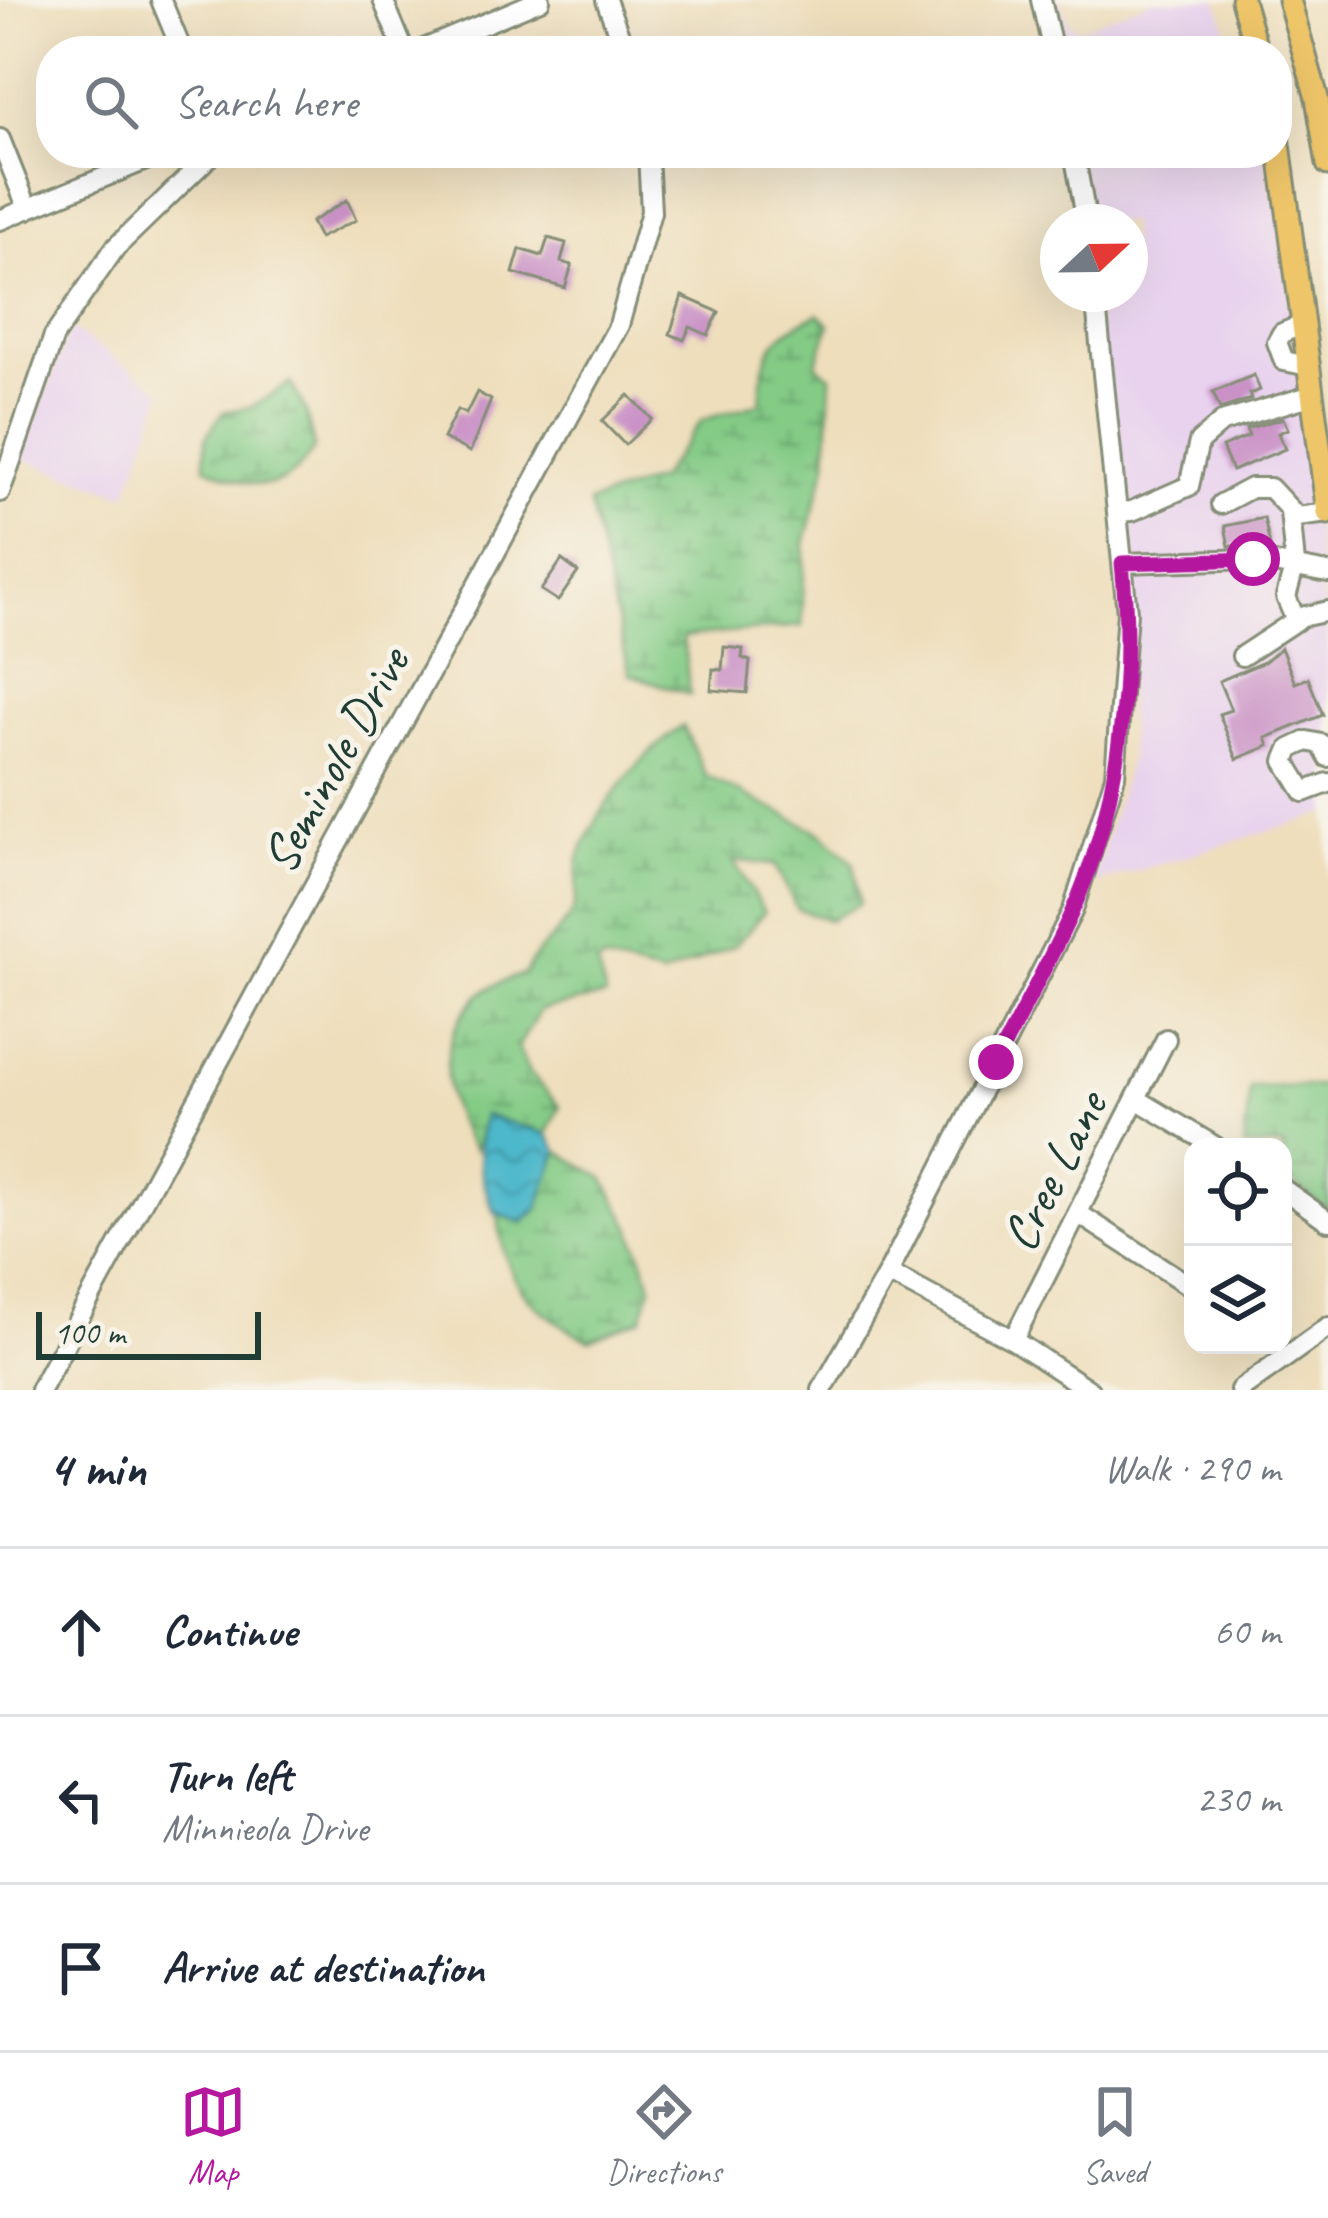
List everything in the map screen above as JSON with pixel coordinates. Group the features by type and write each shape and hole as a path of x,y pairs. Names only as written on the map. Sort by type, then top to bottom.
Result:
{"main road":[{"path":"1242,0 1253,36"},
{"path":"1288,0 1317,98 1328,164"},
{"path":"1282,168 1328,513"}],"street":[{"path":"161,0 176,36"},
{"path":"383,0 398,36"},
{"path":"455,36 540,0"},
{"path":"606,0 619,36"},
{"path":"1041,0 1049,36"},
{"path":"0,139 28,208"},
{"path":"0,220 126,168"},
{"path":"0,493 54,336 115,248 197,168"},
{"name":"Seminole Drive","path":"40,1390 619,325 651,212 649,168"},
{"path":"1077,168 1084,204"},
{"path":"822,1390 888,1273 1073,910 1115,776 1127,612 1096,312"},
{"path":"1117,512 1132,511 1190,486 1199,442 1222,422 1313,395"},
{"path":"1221,504 1251,488 1270,488 1297,518 1328,513"},
{"path":"1290,511 1295,564 1286,597 1296,621"},
{"path":"1122,563 1180,557 1295,564 1328,573"},
{"path":"1242,656 1296,621 1328,611"},
{"path":"1328,757 1312,741 1298,744 1286,756 1300,789 1307,792 1328,783"},
{"name":"Cree Lane","path":"1013,1340 1166,1039"},
{"path":"1138,1100 1201,1138"},
{"path":"1292,1195 1328,1221"},
{"path":"1079,1214 1184,1282"},
{"path":"888,1273 1013,1340 1089,1390"},
{"path":"1292,1345 1328,1327"},
{"path":"1240,1390 1279,1354"}],"shaded area":[{"path":"1044,0 1059,0 1070,25 1080,29 1152,0 1217,0 1230,36 1056,36"},
{"path":"1077,168 1267,168 1282,233 1328,641 1328,813 1093,884 1130,758 1118,486 1095,312 1148,312 1148,204 1082,204"},
{"path":"70,328 163,391 127,495 21,458"}],"green space":[{"path":"819,314 830,324 816,365 831,376 827,463 805,543 802,626 683,637 690,695 630,674 589,503 659,479 702,420 760,403 772,347 789,330"},
{"path":"291,383 306,412 314,448 303,464 291,475 266,484 237,480 205,466 206,437 223,412 252,407"},
{"path":"683,726 706,776 820,832 854,863 860,903 829,920 797,909 775,865 733,860 764,912 736,945 663,976 605,961 597,965 606,996 540,1010 518,1047 528,1071 560,1107 547,1134 485,1115 475,1150 454,1113 449,1092 449,1049 455,1029 481,994 525,973 566,922 575,902 579,859 596,822 636,767"},
{"path":"1328,1086 1328,1210 1292,1183 1292,1138 1245,1138 1250,1087"},
{"path":"558,1151 604,1178 631,1227 652,1285 642,1318 589,1340 551,1317 523,1291 501,1238 498,1214 523,1222 538,1209"}],"water":[{"path":"484,1115 547,1134 558,1151 538,1209 523,1223 495,1213 490,1201 480,1153"}],"building":[{"path":"347,200 356,220 319,238 311,222"},
{"path":"548,238 566,243 561,262 572,265 565,288 513,273 520,249 542,256"},
{"path":"682,296 719,312 708,335 690,327 684,340 670,334"},
{"path":"1254,375 1260,390 1249,394 1251,399 1220,409 1213,392"},
{"path":"477,392 491,400 470,452 443,438 457,410 466,414"},
{"path":"629,395 652,419 625,445 602,421"},
{"path":"1283,418 1288,429 1278,433 1285,449 1232,471 1222,447 1249,436 1246,429"},
{"path":"1264,518 1270,546 1229,546 1225,526"},
{"path":"562,560 578,572 558,601 541,590"},
{"path":"724,647 743,649 742,658 750,661 747,693 711,690 713,669 722,670"},
{"path":"1281,648 1295,683 1308,678 1323,715 1266,738 1269,746 1237,759 1219,714 1231,710 1219,681 1264,662"}],"route":[{"path":"996,1062 1073,910 1115,776 1127,612 1122,563 1180,557 1253,559"}]}
